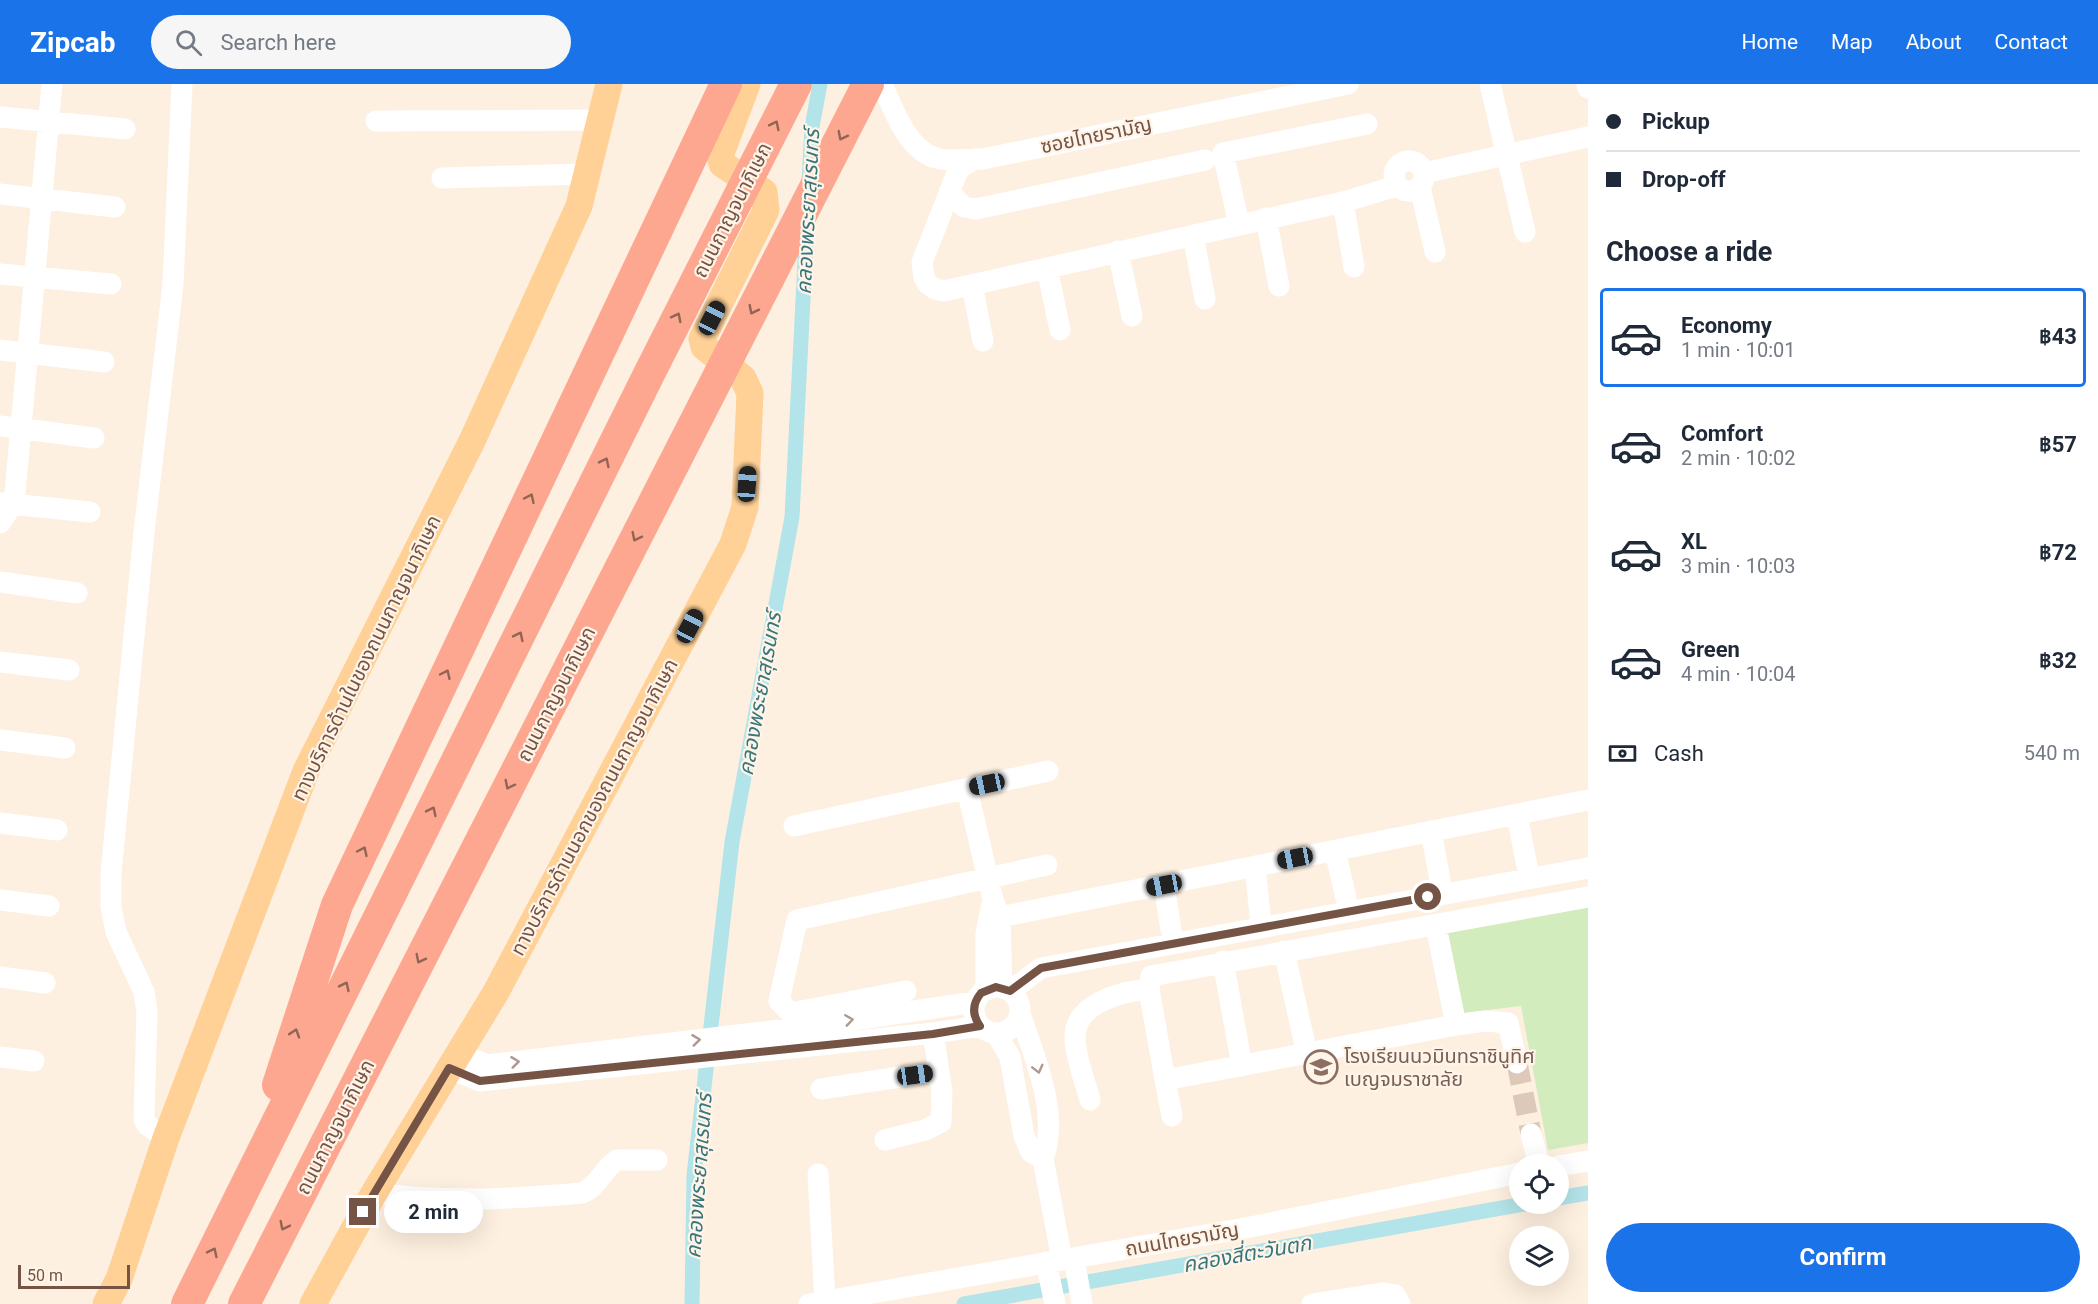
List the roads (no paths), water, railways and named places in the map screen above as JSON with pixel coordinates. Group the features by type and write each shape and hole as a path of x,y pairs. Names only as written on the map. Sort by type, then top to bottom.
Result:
{"highway":[{"path":"245,1189 337,905 726,84"},
{"name":"ถนนกาญจนาภิเษก","path":"187,1304 651,370 796,84"},
{"name":"ถนนกาญจนาภิเษก","path":"244,1304 868,84"}],"main road":[{"name":"ทางบริการด้านในของถนนกาญจนาภิเษก","path":"106,1304 119,1279 166,1138 306,771 472,441 579,206 609,84"},
{"name":"ทางบริการด้านนอกของถนนกาญจนาภิเษก","path":"313,1304 374,1193 496,992 728,555 745,507 750,393 743,378 704,347 702,339 766,210 764,192 722,165 720,156 747,84"}],"street":[{"path":"0,523 21,429 52,84"},
{"path":"166,1138 147,1125 144,1119 147,1011 144,992 116,932 111,907 111,873 144,532 173,284 182,84"},
{"name":"ซอยไทยรามัญ","path":"882,84 897,116 915,145 937,158 975,159 1348,84"},
{"path":"1490,84 1525,232"},
{"path":"0,117 125,129"},
{"path":"376,121 600,120"},
{"path":"1239,224 1223,153 1367,124"},
{"path":"1435,252 1422,180 1415,162 1410,160 1400,163 1393,176 1397,186 1405,191 1422,180 1588,137"},
{"path":"975,159 961,167 922,262 924,278 935,289 944,291 972,285 1343,202 1397,186"},
{"path":"949,192 964,207 976,209 1205,160"},
{"path":"442,178 586,174"},
{"path":"0,194 116,207"},
{"path":"1343,202 1354,267"},
{"path":"1266,218 1279,286"},
{"path":"1193,235 1205,299"},
{"path":"1118,251 1132,316"},
{"path":"1047,268 1060,330"},
{"path":"0,274 111,284"},
{"path":"972,285 983,341"},
{"path":"0,350 104,362"},
{"path":"0,426 94,438"},
{"path":"6,503 90,512"},
{"path":"0,582 77,593"},
{"path":"0,662 69,670"},
{"path":"0,740 65,748"},
{"path":"794,826 1048,771"},
{"path":"967,789 996,909 986,933 993,993 974,1015 1010,1057 1024,1136 1031,1152 1044,1159"},
{"path":"996,909 1164,885 1588,800"},
{"path":"1517,814 1527,866"},
{"path":"0,823 57,830"},
{"path":"1431,831 1440,880"},
{"path":"1335,850 1346,898"},
{"path":"906,991 791,1013 779,1001 797,920 1047,865"},
{"path":"1255,866 1260,915"},
{"path":"814,1036 993,993 1041,968 1588,868"},
{"path":"1164,885 1171,930"},
{"path":"1172,1116 1149,989 1151,976 1588,897"},
{"path":"0,900 49,906"},
{"path":"1436,926 1456,1024"},
{"path":"1284,951 1307,1054"},
{"path":"1223,962 1242,1066"},
{"path":"0,977 45,983"},
{"path":"1090,1100 1075,1041 1077,1027 1086,1013 1099,1001 1128,991 1149,989"},
{"path":"993,993 1018,1001 1045,1100 1049,1126 1048,1146 1044,1159 1061,1265 1054,1302"},
{"path":"454,1060 487,1065 605,1060 814,1036 933,1034 988,1029 1002,1032 1014,1025 1020,1013"},
{"path":"1165,1080 1456,1024 1485,1021 1508,1023 1517,1063"},
{"path":"885,1140 925,1130 941,1122 943,1111 933,1034"},
{"path":"0,1057 34,1061"},
{"path":"821,1089 939,1071"},
{"path":"1531,1134 1536,1154"},
{"path":"374,1193 413,1199 491,1201 582,1193 592,1190 602,1173 617,1160 657,1160"},
{"path":"1569,1164 1588,1161"},
{"path":"817,1302 818,1174"},
{"name":"ถนนไทยรามัญ","path":"817,1302 1061,1265 1509,1175"},
{"path":"1061,1265 1081,1300"},
{"path":"1312,1304 1382,1293 1395,1295 1400,1304"}],"waterway":[{"name":"คลองพระยาสุเรนทร์","path":"809,182 812,127 820,84"},
{"name":"คลองพระยาสุเรนทร์","path":"692,1304 694,1175 732,842 792,517 807,221"},
{"name":"คลองสี่ตะวันตก","path":"1569,1196 1588,1193"},
{"name":"คลองสี่ตะวันตก","path":"964,1304 1509,1207"}],"tunnel":[{"path":"1517,1063 1531,1134"}],"place":[{"name":"โรงเรียนนวมินทราชินูทิศ เบญจมราชาลัย","path":"1321,1067"}]}
